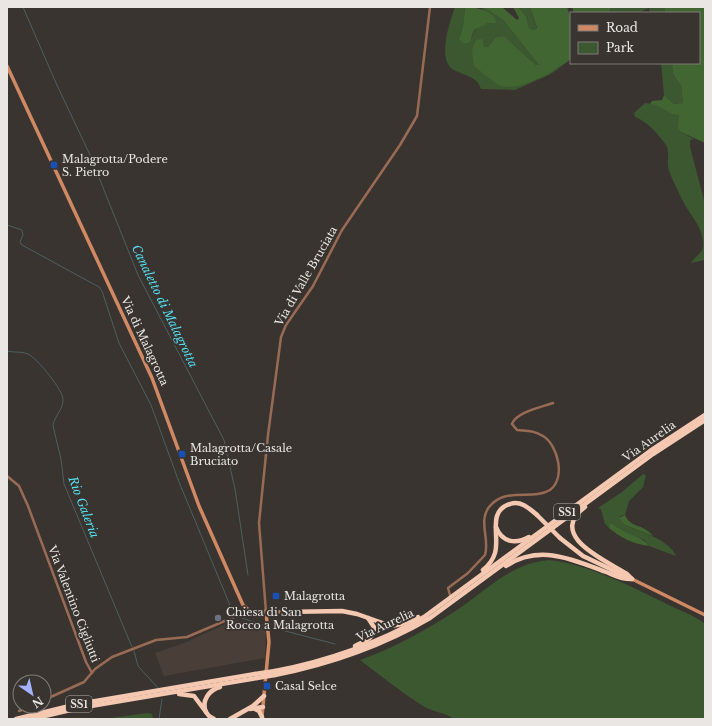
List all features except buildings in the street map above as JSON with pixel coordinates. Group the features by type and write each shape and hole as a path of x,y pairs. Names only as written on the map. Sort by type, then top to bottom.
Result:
{"highway":[{"name":"Via Aurelia","path":"275,673 331,657 382,638 424,617 618,474 705,415"},
{"name":"Via Aurelia","path":"32,719 169,689 307,668 360,651 407,631 442,610 631,469 705,420"},
{"path":"631,469 624,478 581,511 575,518 573,528 575,538 582,546 627,574 632,579"},
{"path":"495,523 497,529 505,539 514,542 524,540 609,477 618,474"},
{"path":"431,612 434,607 481,572 492,561 496,549 495,523 500,510 512,503 526,506 560,538 583,556 632,579"},
{"path":"442,610 507,565 519,558 531,555 558,555 624,579 632,579"},
{"path":"283,612 331,610 366,617 396,626 417,617 424,617"},
{"path":"331,657 371,637 374,627 366,617"},
{"path":"206,712 205,700 214,689 256,676"},
{"name":"Via Aurelia","path":"16,719 70,706 144,695 164,694 256,676"},
{"path":"164,694 192,695 214,719"},
{"path":"230,719 252,708 264,696"},
{"path":"252,708 263,707"},
{"path":"252,708 259,711 262,718"},
{"path":"37,719 45,716"}],"main road":[{"name":"Via di Malagrotta","path":"7,66 152,378 199,506 248,611"},
{"path":"632,579 705,615"},
{"path":"248,611 283,612"},
{"path":"262,718 269,642 266,612"}],"street":[{"name":"Via di Valle Bruciata","path":"266,612 259,523 268,435 281,337 286,325 312,287 342,230 400,145 417,116 430,7"},
{"path":"450,595 448,588 468,573 485,555 484,517 490,507 504,497 545,492 554,485 558,475 556,451 552,443 546,437 533,431 517,430 512,425 514,420 520,416 553,403"},
{"name":"Via Valentino Cigliutti","path":"7,476 19,486 28,506 86,662 92,673 104,662 126,652 165,638 187,637 233,619 248,611"},
{"path":"52,696 84,682 92,673"}],"shaded area":[{"path":"235,620 266,628 265,658 164,676 155,653 184,643"}],"green space":[{"path":"455,7 465,7 463,26 459,39 471,41 476,29 494,18 480,7 483,7 503,20 540,66 536,65 504,36 496,37 488,47 472,50 542,76 564,65 549,75 515,90 481,89 477,81 454,70 449,65 446,58 446,40"},
{"path":"465,7 488,12 495,19 496,23 487,23 474,30 471,41 468,43 463,43 459,39 463,26"},
{"path":"483,7 502,7 517,20 519,18 513,7 518,7 526,16 529,28 534,30 537,28 530,7 567,7 570,16 570,60 547,74 526,84 506,87 499,85 474,66 472,50 476,40 482,39 484,47 488,47 496,37 504,36 536,65 539,65 503,20"},
{"path":"518,7 530,7 537,29 534,30 529,28 526,16"},
{"path":"572,7 611,7 609,12 574,12"},
{"path":"611,7 664,7 665,12 650,12 649,8 640,12 609,12"},
{"path":"664,7 705,8 705,143 681,132 678,128 679,115 675,115 658,106 650,104 652,101 662,100 664,95 674,104 683,103 681,86 673,74 672,66 674,64 700,64 700,12 665,12"},
{"path":"661,64 674,64 672,66 673,74 681,86 683,103 674,104 664,95"},
{"path":"645,103 659,105 667,111 680,115 681,132 694,139 690,140 690,147 705,204 705,260 691,263 702,251 703,239 701,232 684,203 670,172 668,166 667,147 652,129 635,117 634,113"},
{"path":"643,474 646,475 643,487 629,501 625,515 620,516 625,525 646,533 661,541 672,550 676,556 649,546 644,540 621,531 613,524 610,524 609,528 605,524 601,509 598,508 622,492"},
{"path":"625,515 630,522 645,529 653,536 625,525 619,518"},
{"path":"610,524 613,524 623,531 642,539 649,546 638,544 623,538 609,528"},
{"path":"549,560 580,566 610,577 691,615 705,624 705,719 454,719 423,706 399,690 360,660 410,638 434,625 511,572 535,562"},
{"path":"148,713 152,714 153,719 104,719"}],"waterway":[{"name":"Canaletto di Malagrotta","path":"23,7 56,83 90,155 138,275 224,440 235,489 248,575"},
{"path":"7,225 22,230 23,235 20,242 22,245 99,287 102,291 119,343 151,405 179,482 232,610 242,618 266,626"},
{"name":"Rio Galeria","path":"7,351 26,353 32,357 49,375 62,396 63,404 53,426 61,459 64,484 132,647"},
{"path":"270,627 335,644"},
{"name":"Rio Galeria","path":"134,651 138,666 158,688"},
{"name":"Rio Galeria","path":"159,719 162,699"}],"place":[{"name":"Malagrotta/Podere S. Pietro","path":"54,165"},
{"name":"Malagrotta/Casale Bruciato","path":"182,454"},
{"name":"Malagrotta","path":"276,596"},
{"name":"Chiesa di San Rocco a Malagrotta","path":"218,618"},
{"name":"Casal Selce","path":"267,686"}]}
